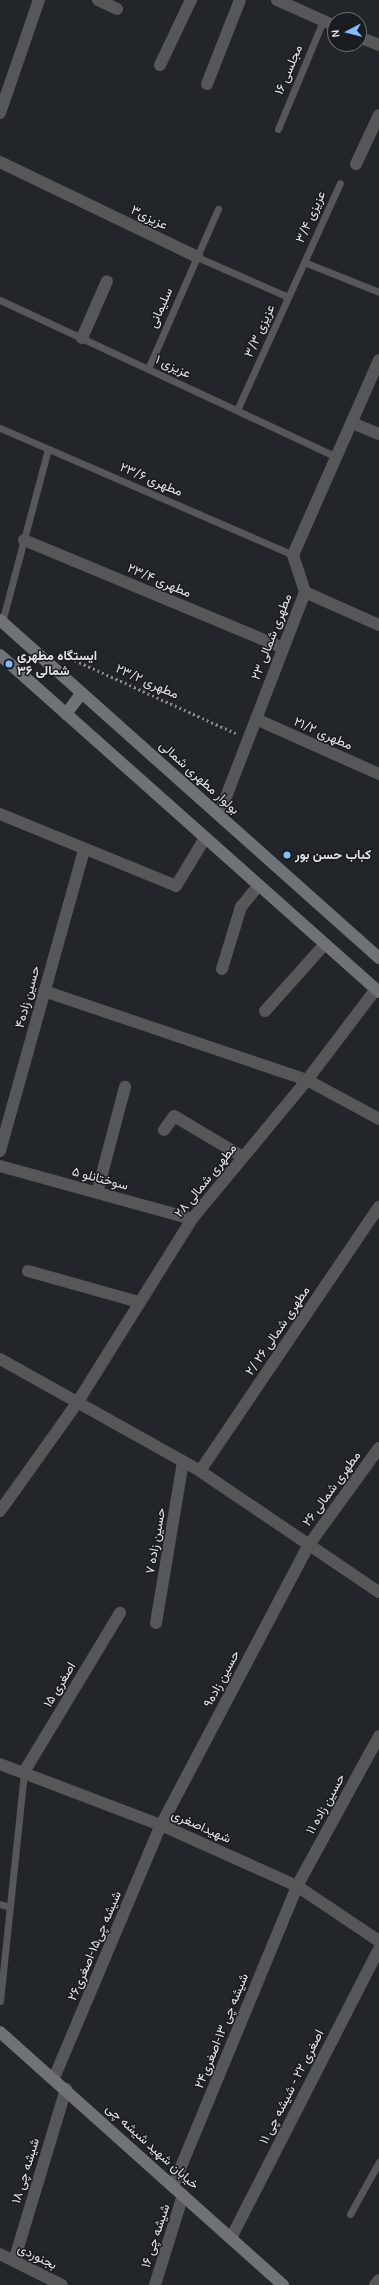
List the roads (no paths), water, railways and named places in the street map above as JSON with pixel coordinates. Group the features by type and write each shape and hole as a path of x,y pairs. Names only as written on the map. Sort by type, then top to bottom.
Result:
{"main road":[{"name":"بولوار مطهری شمالی","path":"1,621 379,958"},
{"path":"0,655 378,991"},
{"path":"66,714 82,694"},
{"name":"خیابان شهید شیشه چی","path":"0,2032 54,2078 283,2285"}],"street":[{"path":"0,113 38,0"},
{"path":"98,0 117,9"},
{"path":"160,65 191,0"},
{"path":"207,84 240,0"},
{"path":"276,0 327,22"},
{"path":"367,40 379,45"},
{"path":"356,164 379,115"},
{"name":"عزیزی۳","path":"0,162 197,257"},
{"path":"82,338 107,281"},
{"path":"293,555 379,360"},
{"path":"352,424 379,434"},
{"name":"مطهری ۲۳/۴","path":"24,540 283,648"},
{"name":"مطهری شمالی ۲۳","path":"219,815 304,592 293,555"},
{"path":"304,592 379,625"},
{"name":"مطهری ۲۱/۲","path":"256,719 379,774"},
{"path":"0,814 84,850 176,886 205,838"},
{"name":"حسین زاده۴","path":"0,1151 84,850"},
{"path":"222,969 241,907 259,885"},
{"path":"265,1011 325,944"},
{"path":"44,991 307,1080 379,1119"},
{"name":"مطهری شمالی ۲۸","path":"0,1511 77,1403 192,1219 307,1080 378,991"},
{"path":"97,1193 125,1087"},
{"path":"164,1130 174,1116 243,1158"},
{"name":"سوختانلو ۵","path":"0,1166 192,1219"},
{"name":"مطهری شمالی ۲۶ /۲","path":"200,1471 379,1207"},
{"path":"28,1271 139,1302"},
{"path":"0,1359 200,1471 308,1546 379,1592"},
{"name":"مطهری شمالی ۲۶","path":"308,1546 379,1448"},
{"name":"حسین زاده ۷","path":"156,1623 183,1462"},
{"name":"حسین زاده۹","path":"161,1825 308,1546"},
{"name":"اصغری ۱۵","path":"24,1772 120,1613"},
{"name":"حسین زاده ۱۱","path":"297,1886 379,1736"},
{"name":"شهیداصغری","path":"0,1764 161,1825 297,1886 379,1941"},
{"name":"شیشه چی۱۵-اصغری۲۶","path":"54,2078 161,1825"},
{"name":"شیشه چی ۱۳-اصغری۲۴","path":"174,2186 297,1886"},
{"name":"اصغری ۲۲ - شیشه چی ۱۱","path":"231,2238 379,1949"},
{"name":"شیشه چی ۱۸","path":"14,2261 66,2089"},
{"name":"شیشه چی ۱۶","path":"155,2285 183,2195"},
{"name":"بجنوردی","path":"0,2254 62,2285"},
{"path":"374,2285 379,2280"}],"lane":[{"name":"مجلسی ۱۶","path":"278,129 324,21"},
{"name":"عزیزی ۳/۴","path":"304,262 340,183"},
{"name":"سلیمانی","path":"148,368 218,209"},
{"name":"عزیزی۳","path":"197,257 288,297"},
{"path":"304,262 379,292"},
{"name":"عزیزی ۳/۳","path":"237,410 304,262"},
{"name":"عزیزی ۱","path":"0,300 337,456"},
{"name":"مطهری ۲۳/۶","path":"0,428 293,555"},
{"path":"1,621 48,449"},
{"path":"0,2002 24,1772"},
{"path":"0,1904 10,1907"},
{"path":"350,2214 379,2162"}],"place":[{"name":"ایستگاه مطهری شمالی ۳۶","path":"9,664"},
{"name":"كباب حسن بور","path":"287,855"}]}
